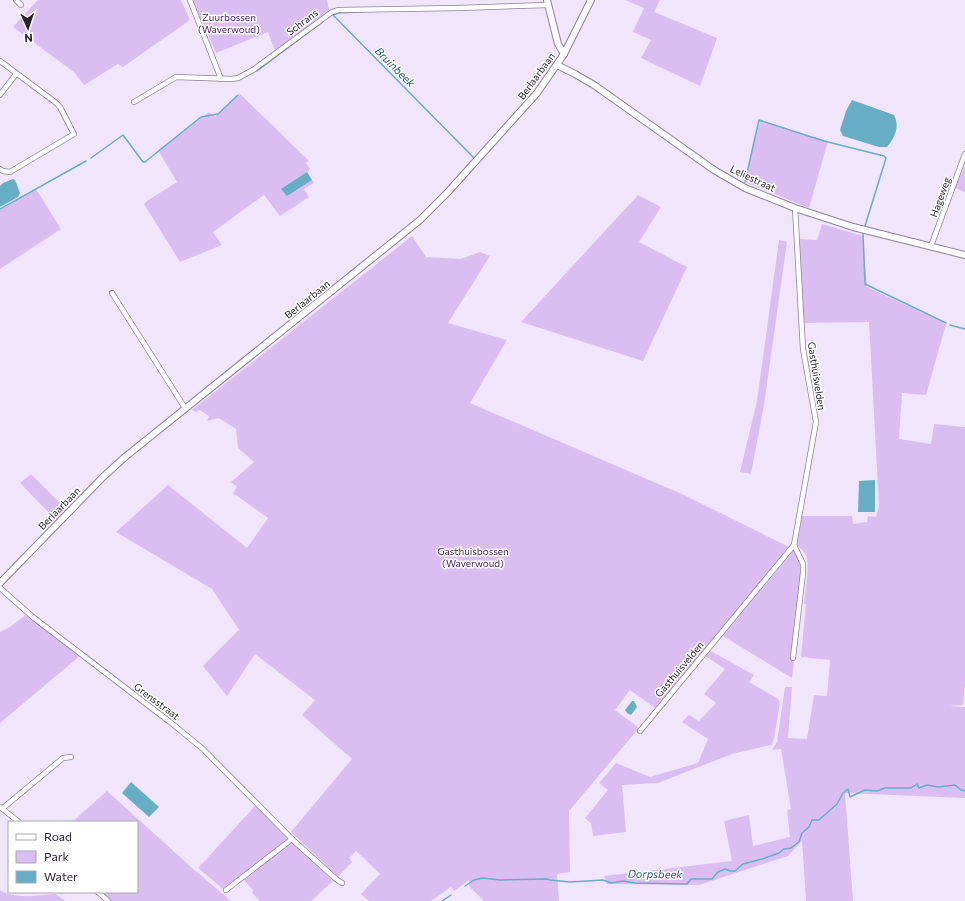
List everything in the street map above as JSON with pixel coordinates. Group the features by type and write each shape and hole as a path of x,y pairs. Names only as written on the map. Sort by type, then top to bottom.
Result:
{"street":[{"path":"16,0 21,5"},
{"path":"190,0 221,79"},
{"name":"Berlaarbaan","path":"0,583 103,477 125,457 420,220 448,192 538,93 564,54 591,0"},
{"path":"547,2 558,44 564,54"},
{"name":"Schrans","path":"134,102 176,76 221,79 238,78 252,70 332,12 339,10 460,8 547,2"},
{"path":"0,61 55,102 60,107 74,134 10,172 0,169"},
{"name":"Leliestraat","path":"557,65 594,85 714,170 745,188 794,208 853,227 965,255"},
{"path":"0,95 16,74"},
{"name":"Hageweg","path":"931,246 965,154"},
{"name":"Gasthuisvelden","path":"640,731 794,545 816,422 802,349 794,208"},
{"path":"112,293 185,408"},
{"path":"793,658 803,573 803,564 794,545"},
{"name":"Grensstraat","path":"0,588 34,618 203,749 292,839 342,883"},
{"path":"18,821 2,808 63,758 71,757"},
{"path":"226,890 292,839"},
{"path":"99,893 108,901"}],"green space":[{"path":"38,0 181,0 190,20 123,67 118,64 84,85 75,73 13,27"},
{"name":"Zuurbossen (Waverwoud)","path":"193,0 327,0 329,10 275,51 268,32 216,53"},
{"path":"625,0 660,0 654,12 717,38 700,86 641,58 651,40 633,32 644,8"},
{"path":"240,94 309,161 306,163 310,169 307,172 314,183 304,189 309,197 280,216 264,195 213,232 222,245 180,262 144,204 177,182 158,150 209,112 215,117"},
{"path":"760,121 828,141 809,208 745,182"},
{"path":"965,166 965,192 955,188"},
{"path":"36,189 61,229 0,269 0,210"},
{"path":"638,195 661,207 639,242 687,267 643,361 521,322"},
{"path":"822,224 863,236 867,287 946,324 926,395 902,393 899,439 931,444 934,424 965,427 965,685 963,705 949,706 965,707 965,798 845,793 853,901 806,901 802,841 788,856 699,885 607,884 604,876 732,861 724,821 749,815 753,846 790,837 787,810 791,809 781,749 772,750 777,742 785,687 792,687 788,738 807,739 814,695 827,696 830,660 801,657 808,565 806,555 797,545 802,516 852,516 853,524 867,522 868,516 876,517 879,506 869,322 803,323 798,239 817,240"},
{"name":"Gasthuisbossen (Waverwoud)","path":"412,236 426,257 461,259 480,252 490,256 448,323 507,340 470,403 684,495 789,547 655,708 630,690 615,710 639,728 569,811 570,872 557,874 559,901 484,901 469,886 469,880 454,891 451,887 431,901 369,901 361,894 380,874 356,851 349,858 352,862 338,877 291,832 352,759 302,715 315,700 255,654 227,696 203,666 239,630 212,589 116,532 168,485 247,548 268,518 233,493 237,487 231,482 254,462 238,448 236,429 219,418 207,421 209,416 200,410 196,412 192,410"},
{"path":"779,240 787,242 764,405 751,474 740,472 757,401"},
{"path":"31,474 67,510 56,520 20,483"},
{"path":"794,550 799,553 802,560 799,586 800,612 792,678 723,636"},
{"path":"27,614 81,655 0,723 0,632 10,627"},
{"path":"711,651 754,675 749,682 778,699 780,702 774,739 771,745 732,754 658,783 622,785 626,832 593,836 591,823 585,818 608,790 599,783 616,763 650,777 698,763 708,739 682,722 689,715 699,721 716,703 704,694 725,669 704,655"},
{"path":"107,791 231,901 110,901 101,893 138,893 138,821 73,821"},
{"path":"256,805 288,840 223,889 198,868"},
{"path":"292,842 333,881 311,901 260,901 252,893 253,890 243,879"},
{"path":"0,890 20,896 56,894 65,901 0,901"}],"water":[{"path":"852,100 894,115 897,128 887,147 879,147 843,136 840,130 846,111"},
{"path":"307,172 312,180 287,196 281,189"},
{"path":"13,179 15,180 20,193 18,197 0,207 0,186 3,183"},
{"path":"875,480 875,512 858,512 859,481"},
{"path":"632,701 634,701 637,707 631,715 625,710"},
{"path":"131,782 159,807 149,817 122,793"}],"waterway":[{"name":"Bruinbeek","path":"372,11 338,13 333,15 474,158"},
{"path":"257,71 321,23"},
{"path":"91,158 123,135 143,162 145,162 201,117 218,114 238,95"},
{"path":"745,182 759,120 824,141 884,156 886,158 865,226"},
{"path":"0,209 86,161"},
{"path":"863,234 865,284 946,323"},
{"path":"950,325 965,329"},
{"name":"Dorpsbeek","path":"465,886 474,880 483,878 500,880 547,879 570,882 603,880 611,883 623,881 635,883 687,884 691,879 712,879 718,872 725,869 735,871 743,864 762,859 779,853 784,849 791,848 799,842 802,833 809,827 812,820 819,820 837,804 843,793 848,789 850,797 865,790 877,791 885,788 911,788 917,784 919,788 927,785 938,787 955,785 961,790 965,791"},
{"name":"Dorpsbeek","path":"442,901 451,895"}]}
